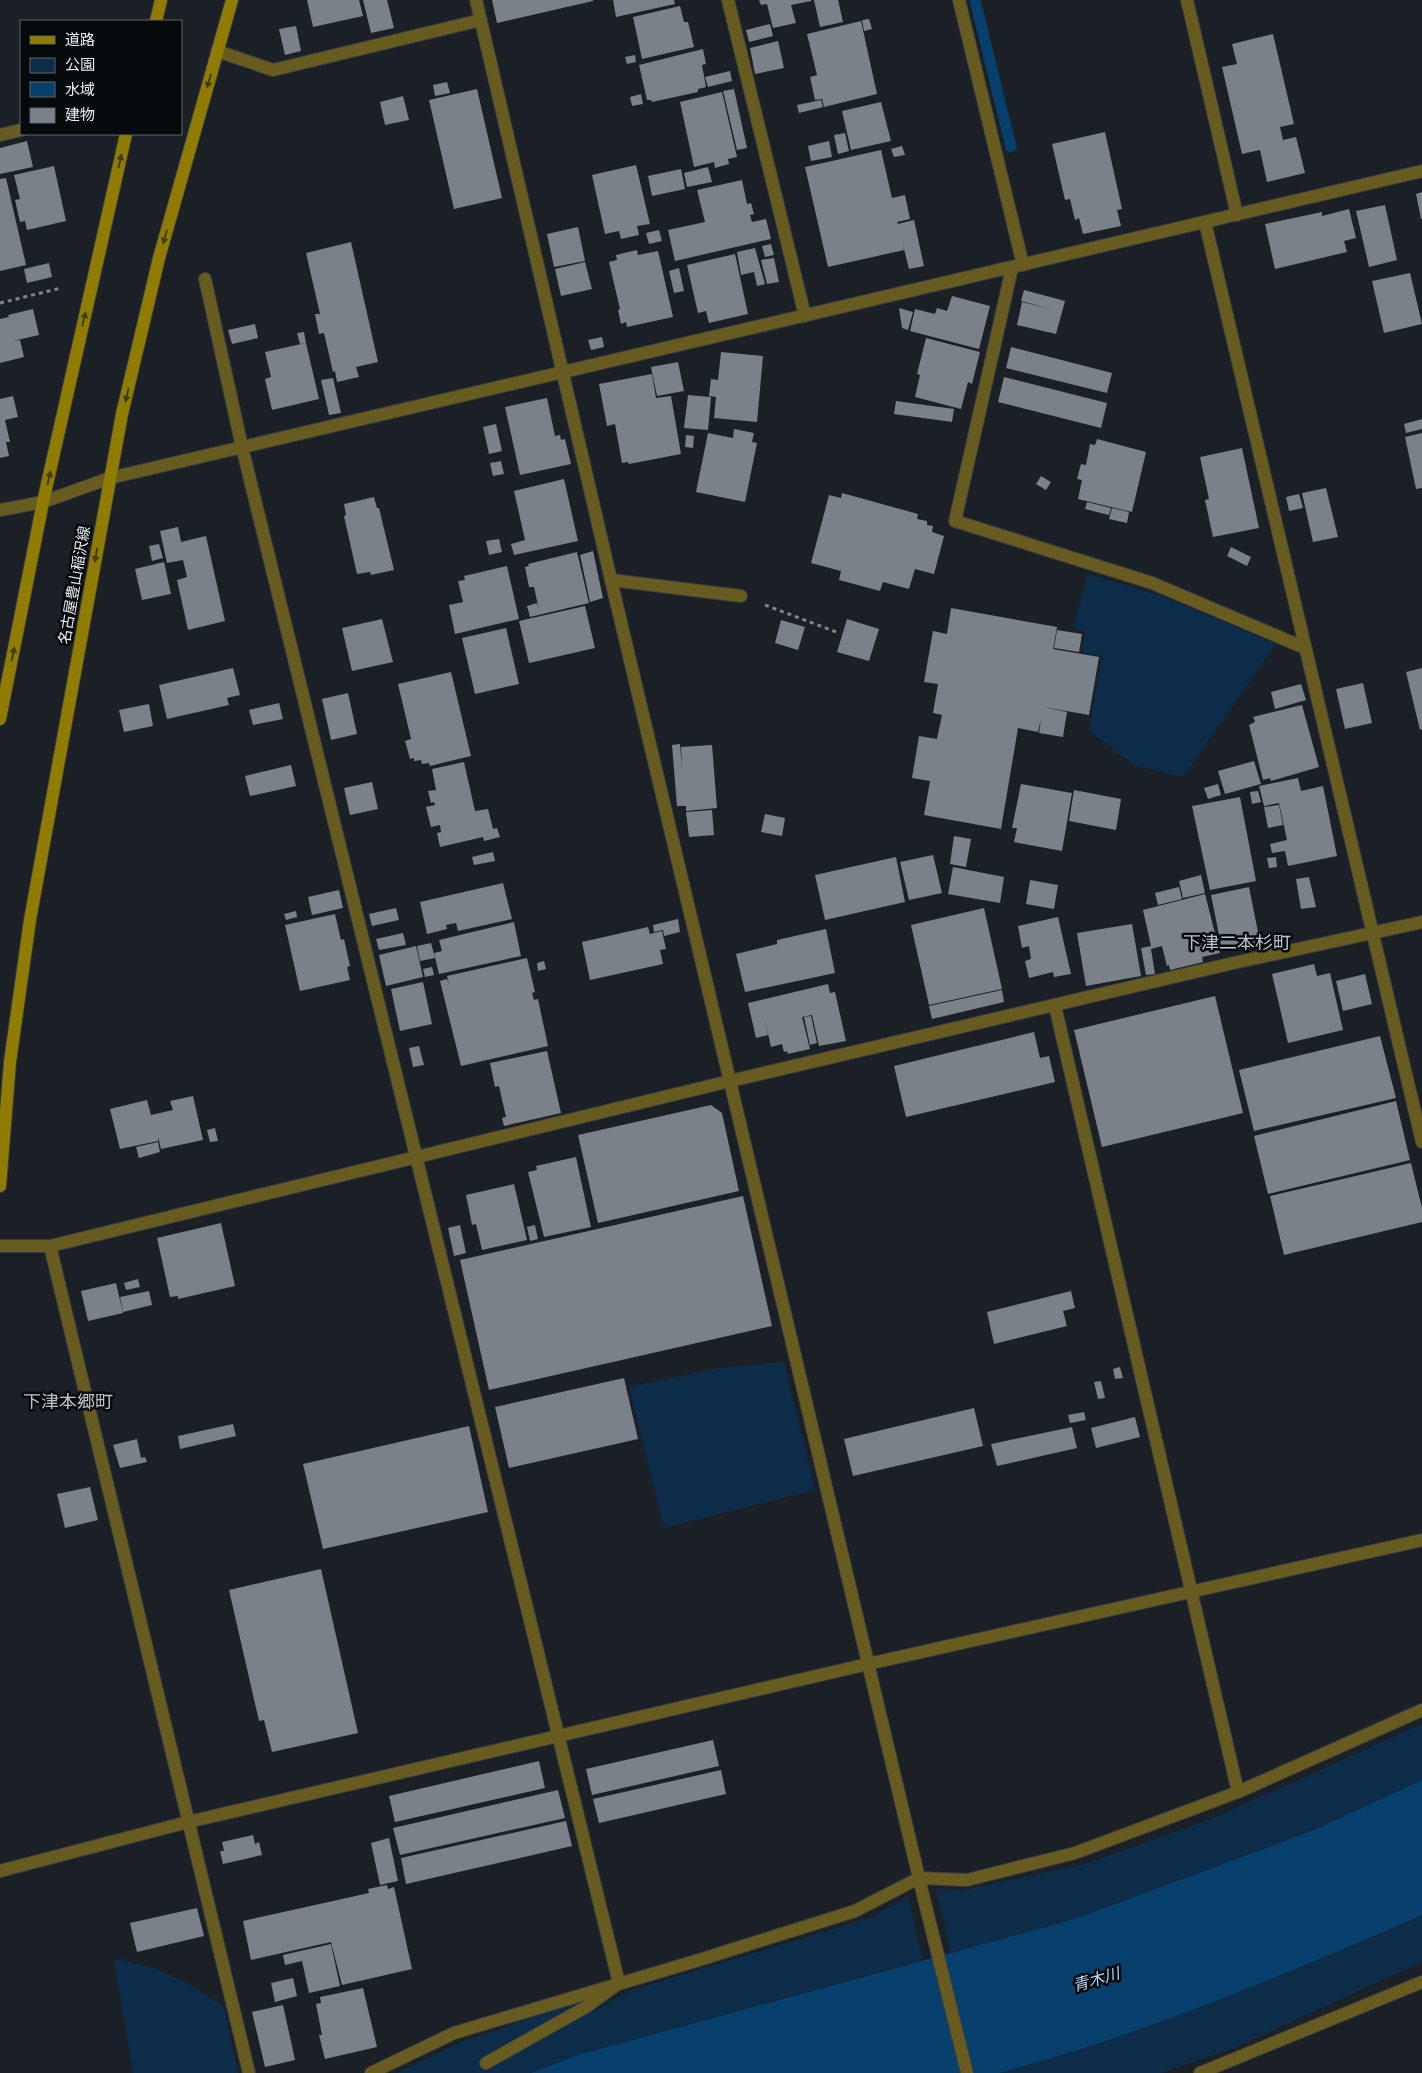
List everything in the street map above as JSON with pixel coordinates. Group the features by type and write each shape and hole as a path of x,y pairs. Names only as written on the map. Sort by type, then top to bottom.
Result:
{"main road":[{"path":"156,20 162,0"},
{"name":"名古屋豊山稲沢線","path":"0,1186 10,1062 30,920 122,414 159,258 232,0"},
{"path":"0,719 43,502 126,135"}],"street":[{"path":"476,0 611,580 923,1895 967,2073"},
{"path":"728,0 805,316"},
{"path":"959,0 1017,266 955,521 1152,583 1305,648"},
{"path":"1187,0 1237,215"},
{"path":"218,51 273,70 481,20"},
{"path":"0,135 20,130"},
{"path":"0,510 43,502 110,478 1422,171"},
{"path":"1204,222 1422,1142"},
{"path":"205,279 242,447 619,1983"},
{"path":"611,580 741,596"},
{"path":"0,1246 50,1246 1228,964 1422,922"},
{"path":"1055,1006 1238,1792"},
{"path":"50,1246 249,2073"},
{"path":"0,1871 188,1822 868,1664 1422,1540"},
{"path":"371,2073 454,2033 855,1911 919,1878 966,1880 1075,1854 1238,1792 1422,1710"},
{"path":"1200,2073 1422,1982"},
{"path":"486,2063 586,2007 619,1983"}],"path":[{"path":"0,303 61,288"},
{"path":"741,596 840,633"}],"green space":[{"path":"1088,574 1159,595 1276,644 1183,777 1133,765 1089,730 1102,656 1082,652 1085,631 1073,628"},
{"path":"784,1362 815,1490 664,1528 629,1387 718,1368"},
{"path":"1422,1724 1422,1780 1314,1830 1075,1919 951,1953 936,1889 963,1890 1082,1865 1211,1819"},
{"path":"908,1896 923,1960 578,2055 531,2073 397,2073 459,2043 579,2001 581,2004 479,2059 488,2070 631,1990 873,1917"},
{"path":"1422,1915 1422,1962 1237,2047 1162,2073 999,2073 1161,2022 1318,1960"},
{"path":"123,1959 172,1976 224,2007 238,2073 133,2073 114,1961"}],"water":[{"name":"青木川","path":"1422,1780 1422,1915 1214,2002 1107,2040 999,2073 531,2073 578,2055 1075,1919 1314,1830"}],"building":[{"path":"307,0 359,0 363,16 313,27"},
{"path":"363,0 387,0 394,28 371,33"},
{"path":"492,0 593,0 593,1 497,23"},
{"path":"613,0 674,0 675,4 616,17"},
{"path":"759,0 811,1 791,5 796,23 773,28 767,4 761,5"},
{"path":"814,0 838,0 843,22 820,27"},
{"path":"680,6 684,22 688,22 694,47 642,59 633,17"},
{"path":"869,19 872,29 864,31 862,20"},
{"path":"861,21 877,94 824,107 822,99 815,100 810,77 817,75 807,34"},
{"path":"770,24 773,36 749,42 746,30"},
{"path":"296,26 301,51 285,55 279,29"},
{"path":"1273,34 1294,124 1280,127 1283,140 1296,137 1305,173 1267,182 1260,150 1242,154 1222,67 1237,64 1232,44"},
{"path":"778,41 784,68 755,74 750,48"},
{"path":"703,49 706,64 702,65 706,87 698,89 698,92 652,102 647,100 639,65"},
{"path":"635,55 636,62 627,64 625,57"},
{"path":"730,71 732,81 708,87 705,77"},
{"path":"447,82 450,93 435,96 433,85"},
{"path":"477,89 502,198 454,209 429,100"},
{"path":"734,89 747,148 737,150 723,91"},
{"path":"722,92 737,157 728,159 729,164 715,168 714,162 694,167 680,102"},
{"path":"641,94 643,104 632,106 630,97"},
{"path":"403,96 409,120 385,125 380,102"},
{"path":"821,100 823,107 799,113 797,105"},
{"path":"881,102 891,141 851,150 842,111"},
{"path":"1105,132 1122,209 1117,210 1121,226 1083,234 1079,218 1075,220 1070,199 1065,200 1052,144"},
{"path":"845,133 849,151 838,154 834,135"},
{"path":"27,141 33,167 0,174 0,148"},
{"path":"829,141 832,157 811,161 808,146"},
{"path":"902,146 905,155 894,157 891,149"},
{"path":"881,150 892,198 905,195 910,219 897,222 898,224 914,220 924,266 909,269 902,241 904,250 828,267 805,167"},
{"path":"636,165 650,224 637,226 639,235 621,239 619,231 605,234 592,175"},
{"path":"54,166 66,221 27,230 25,221 20,222 15,200 20,199 14,175"},
{"path":"708,167 712,182 687,187 684,173"},
{"path":"681,169 685,189 652,196 648,176"},
{"path":"6,178 26,265 0,271 0,179"},
{"path":"742,180 747,204 751,203 754,214 750,215 752,222 766,219 771,239 675,261 668,230 705,222 697,190"},
{"path":"1422,192 1422,219 1421,219 1416,194"},
{"path":"1385,205 1397,260 1369,267 1356,211"},
{"path":"1349,209 1356,238 1344,241 1347,252 1275,269 1265,224 1322,212 1322,216"},
{"path":"578,227 585,261 554,267 547,234"},
{"path":"659,230 662,241 649,244 646,233"},
{"path":"351,242 378,362 356,367 359,377 337,382 324,333 319,334 315,314 320,314 306,253"},
{"path":"771,244 774,255 765,257 762,246"},
{"path":"755,248 765,284 757,286 754,272 741,275 737,252"},
{"path":"637,250 638,255 658,251 673,317 627,327 626,322 621,324 618,310 620,309 609,262 617,260 616,255"},
{"path":"735,254 748,314 709,323 706,311 698,313 687,265"},
{"path":"774,258 779,282 767,284 761,260"},
{"path":"585,262 592,289 561,296 555,269"},
{"path":"49,263 52,277 27,283 24,269"},
{"path":"679,268 684,291 674,293 669,271"},
{"path":"1410,273 1422,324 1384,333 1372,281"},
{"path":"1024,290 1065,301 1056,334 1017,325 1022,302 1051,309 1021,301"},
{"path":"952,296 990,306 979,349 910,331 915,309 935,314 937,308 947,311"},
{"path":"899,308 913,312 908,330 902,328"},
{"path":"33,309 39,335 13,341 20,340 24,357 0,363 0,319 9,317 8,315"},
{"path":"255,324 258,338 232,344 228,330"},
{"path":"304,332 306,343 300,344 297,333"},
{"path":"602,337 604,347 591,350 588,340"},
{"path":"926,338 980,352 972,384 968,382 961,409 915,397 920,375 917,374"},
{"path":"306,343 319,399 272,410 265,379 271,377 265,352"},
{"path":"1011,347 1112,373 1107,393 1006,368"},
{"path":"721,352 763,356 757,422 714,418 716,397 709,396 711,379 718,380"},
{"path":"678,362 684,391 657,396 651,367"},
{"path":"652,374 656,398 671,396 681,454 629,464 628,462 622,463 615,424 607,426 599,384"},
{"path":"1004,377 1107,403 1101,428 998,402"},
{"path":"333,378 341,413 329,415 321,380"},
{"path":"688,395 711,397 708,430 684,428"},
{"path":"13,396 18,417 5,420 10,442 6,442 9,456 0,458 0,399"},
{"path":"547,398 555,436 560,435 561,440 565,439 571,464 520,475 505,407"},
{"path":"896,401 954,409 952,422 894,414"},
{"path":"1422,419 1422,429 1406,433 1404,424"},
{"path":"496,424 502,451 489,454 483,427"},
{"path":"734,429 754,433 752,442 757,443 745,502 696,492 708,433 733,438"},
{"path":"1422,433 1422,488 1416,489 1405,437"},
{"path":"686,435 694,436 693,448 685,447"},
{"path":"1097,439 1146,452 1132,512 1078,499 1082,480 1077,479 1081,464 1086,465 1090,444 1095,445"},
{"path":"1242,448 1259,528 1213,537 1205,500 1209,499 1200,457"},
{"path":"501,461 504,474 493,476 490,463"},
{"path":"1041,476 1051,482 1046,490 1036,484"},
{"path":"564,479 578,541 514,555 511,544 525,540 514,491"},
{"path":"1326,488 1338,537 1313,542 1302,493"},
{"path":"842,493 918,514 917,519 927,521 927,525 933,526 932,532 944,536 934,574 915,569 909,589 883,582 880,591 839,580 841,571 811,563 829,495 841,498"},
{"path":"1299,494 1303,508 1289,511 1286,497"},
{"path":"374,497 377,508 379,508 394,570 371,575 370,572 357,574 344,516 346,515 344,504"},
{"path":"1087,502 1111,508 1109,515 1085,509"},
{"path":"1112,508 1129,512 1127,523 1109,519"},
{"path":"178,527 181,542 206,536 225,621 188,630 177,580 187,577 183,560 167,563 160,531"},
{"path":"499,539 502,552 489,555 486,541"},
{"path":"159,544 163,558 152,561 149,546"},
{"path":"1231,547 1251,557 1247,566 1227,556"},
{"path":"593,551 603,598 590,602 580,555"},
{"path":"577,552 589,603 530,617 527,606 537,603 539,610 534,587 529,587 525,567 529,566 528,564"},
{"path":"164,562 171,594 142,600 135,569"},
{"path":"507,566 519,619 455,634 449,605 463,602 458,581 465,580 464,576"},
{"path":"585,606 595,648 529,663 519,621"},
{"path":"951,608 1057,627 1053,649 1099,657 1089,715 1043,707 1067,712 1063,737 1039,733 1041,719 1038,732 1018,728 1001,829 924,815 930,781 912,778 919,736 937,739 942,715 933,713 938,684 924,682 933,631 947,634"},
{"path":"382,619 393,662 352,671 342,628"},
{"path":"847,619 879,629 869,661 837,652"},
{"path":"781,620 805,627 798,650 775,643"},
{"path":"506,628 519,684 475,694 462,638"},
{"path":"1057,630 1082,634 1079,652 1054,648"},
{"path":"233,668 240,695 227,698 229,705 167,719 159,685"},
{"path":"1422,668 1422,729 1420,730 1406,672"},
{"path":"451,672 471,756 430,766 429,763 422,764 421,760 414,761 414,758 410,759 405,741 411,739 398,684"},
{"path":"1363,683 1372,723 1345,729 1336,689"},
{"path":"1301,684 1306,700 1275,709 1271,692"},
{"path":"348,693 357,734 331,740 322,699"},
{"path":"279,703 283,719 253,725 249,710"},
{"path":"149,704 153,726 124,732 119,710"},
{"path":"1302,705 1319,767 1271,781 1270,778 1263,780 1249,725 1255,722 1253,717"},
{"path":"680,744 682,770 681,747 712,745 717,808 686,811 686,806 677,806 672,745"},
{"path":"1254,761 1261,784 1225,794 1218,771"},
{"path":"464,762 475,811 488,809 493,829 497,828 500,837 484,841 483,837 440,847 437,833 441,832 440,825 431,827 426,807 435,805 434,802 431,803 428,791 436,790 432,769"},
{"path":"291,765 296,786 250,796 245,776"},
{"path":"1298,778 1301,791 1323,786 1337,856 1288,866 1285,851 1272,853 1270,844 1287,840 1279,803 1264,806 1259,786"},
{"path":"372,782 378,809 350,815 344,788"},
{"path":"1021,784 1072,793 1062,851 1014,842 1017,828 1012,828"},
{"path":"1218,784 1221,795 1208,799 1204,788"},
{"path":"1074,790 1121,799 1116,830 1069,821"},
{"path":"1258,791 1261,802 1252,804 1250,792"},
{"path":"1240,797 1256,881 1210,890 1192,806"},
{"path":"1279,805 1283,825 1268,828 1264,807"},
{"path":"712,810 714,835 689,837 686,812"},
{"path":"765,814 785,818 782,836 761,832"},
{"path":"954,836 971,839 966,867 950,864"},
{"path":"493,852 495,861 474,865 472,857"},
{"path":"933,855 942,893 909,900 900,862"},
{"path":"896,857 905,902 825,920 815,875"},
{"path":"1276,857 1277,867 1269,868 1267,858"},
{"path":"953,867 1004,877 1000,903 948,894"},
{"path":"1201,875 1205,893 1183,898 1179,881"},
{"path":"1309,877 1316,907 1301,909 1296,879"},
{"path":"1030,880 1058,885 1054,909 1026,904"},
{"path":"503,883 512,919 458,931 456,923 446,925 447,929 427,934 420,902"},
{"path":"1179,887 1182,899 1158,905 1155,893"},
{"path":"1249,887 1260,942 1222,950 1211,895"},
{"path":"339,890 343,908 312,915 308,897"},
{"path":"1205,894 1220,953 1202,957 1203,962 1170,970 1169,965 1167,966 1162,946 1151,949 1155,974 1146,975 1141,948 1151,946 1143,910"},
{"path":"396,908 399,920 372,926 369,914"},
{"path":"984,908 1002,989 929,1005 911,925"},
{"path":"296,911 297,917 286,920 284,914"},
{"path":"335,914 341,940 344,939 350,966 347,967 350,980 300,991 285,925"},
{"path":"1058,917 1071,974 1054,977 1053,972 1029,978 1025,961 1031,959 1029,946 1022,948 1018,926"},
{"path":"678,919 680,932 664,936 663,930 654,932 653,925"},
{"path":"514,922 521,956 439,974 434,953 442,951 439,940"},
{"path":"1132,924 1141,976 1086,986 1077,933"},
{"path":"648,927 650,934 662,931 666,949 660,950 663,964 590,980 582,942"},
{"path":"826,929 835,973 745,992 736,954 777,944 777,940"},
{"path":"403,933 406,945 379,950 376,939"},
{"path":"431,943 435,958 420,961 417,946"},
{"path":"416,946 423,977 386,986 379,955"},
{"path":"527,958 535,992 532,993 534,1000 538,999 548,1046 461,1066 440,981 447,979 449,984 447,976"},
{"path":"544,961 546,969 538,971 537,963"},
{"path":"1314,964 1317,976 1330,973 1343,1030 1288,1043 1272,974"},
{"path":"432,967 434,975 425,977 423,969"},
{"path":"1365,974 1372,1004 1343,1011 1336,981"},
{"path":"423,982 432,1024 400,1031 391,989"},
{"path":"828,984 830,993 835,992 846,1041 819,1046 812,1015 802,1017 810,1049 788,1054 787,1051 784,1052 782,1044 771,1047 765,1020 768,1035 756,1038 748,1003"},
{"path":"1002,990 1004,1002 932,1019 929,1006"},
{"path":"1215,996 1243,1113 1102,1147 1074,1030"},
{"path":"811,1016 817,1043 810,1045 804,1017"},
{"path":"1034,1032 1040,1058 1049,1056 1055,1082 906,1117 894,1066"},
{"path":"1380,1036 1396,1098 1254,1131 1239,1070"},
{"path":"419,1046 424,1065 413,1067 409,1048"},
{"path":"547,1051 561,1113 504,1126 502,1118 506,1117 499,1086 495,1087 490,1063"},
{"path":"193,1096 203,1140 161,1149 158,1137 158,1141 120,1149 110,1109 147,1100 151,1115 173,1110 170,1101"},
{"path":"1396,1101 1410,1160 1268,1194 1254,1136"},
{"path":"711,1105 722,1113 739,1191 598,1223 578,1135"},
{"path":"215,1128 218,1141 210,1142 207,1130"},
{"path":"158,1142 160,1152 139,1158 136,1147"},
{"path":"576,1157 591,1227 544,1237 528,1172 537,1170 536,1166"},
{"path":"1411,1163 1422,1208 1422,1222 1284,1255 1270,1196"},
{"path":"514,1184 527,1240 482,1250 476,1224 472,1225 466,1195"},
{"path":"743,1196 772,1326 489,1390 460,1260"},
{"path":"221,1223 235,1286 178,1299 178,1296 170,1297 157,1238"},
{"path":"460,1225 466,1253 454,1256 448,1228"},
{"path":"535,1225 538,1239 530,1241 527,1227"},
{"path":"138,1279 140,1287 126,1290 124,1283"},
{"path":"116,1283 123,1313 88,1321 81,1291"},
{"path":"149,1291 152,1305 123,1312 120,1297"},
{"path":"1071,1291 1075,1308 1063,1311 1067,1326 994,1344 987,1312"},
{"path":"1120,1367 1123,1378 1115,1379 1113,1369"},
{"path":"624,1378 638,1439 509,1468 495,1407"},
{"path":"1101,1381 1105,1398 1098,1399 1094,1382"},
{"path":"974,1408 983,1446 853,1476 844,1439"},
{"path":"1084,1412 1086,1420 1070,1423 1068,1415"},
{"path":"1135,1417 1140,1437 1096,1448 1091,1428"},
{"path":"233,1424 236,1436 180,1449 178,1436"},
{"path":"469,1426 488,1512 323,1549 303,1464"},
{"path":"1072,1427 1077,1448 997,1466 991,1444"},
{"path":"137,1439 141,1458 145,1457 147,1462 120,1468 113,1445"},
{"path":"90,1487 98,1520 65,1528 57,1494"},
{"path":"321,1569 358,1733 272,1752 264,1720 259,1721 229,1590"},
{"path":"713,1740 719,1766 592,1795 586,1769"},
{"path":"539,1761 545,1788 395,1822 389,1796"},
{"path":"721,1770 726,1794 599,1823 593,1799"},
{"path":"558,1790 565,1818 400,1855 393,1828"},
{"path":"566,1821 572,1846 406,1884 401,1858"},
{"path":"253,1835 255,1844 259,1842 262,1855 223,1864 220,1851 224,1851 222,1842"},
{"path":"389,1838 398,1881 380,1885 371,1843"},
{"path":"387,1885 388,1889 394,1887 412,1969 342,1985 331,1942 251,1960 243,1921 369,1893 368,1889"},
{"path":"197,1908 204,1936 137,1952 130,1923"},
{"path":"331,1944 340,1986 309,1993 302,1961 285,1965 283,1955"},
{"path":"293,1978 297,1996 275,2002 271,1983"},
{"path":"363,1988 377,2047 325,2059 319,2035 322,2035 316,2004 321,2003 320,1997"},
{"path":"283,2005 295,2060 265,2067 252,2012"}],"waterway":[{"path":"975,0 1011,147"}],"district":[{"name":"下津二本杉町","path":"1237,942"},
{"name":"下津本郷町","path":"68,1401"}]}
